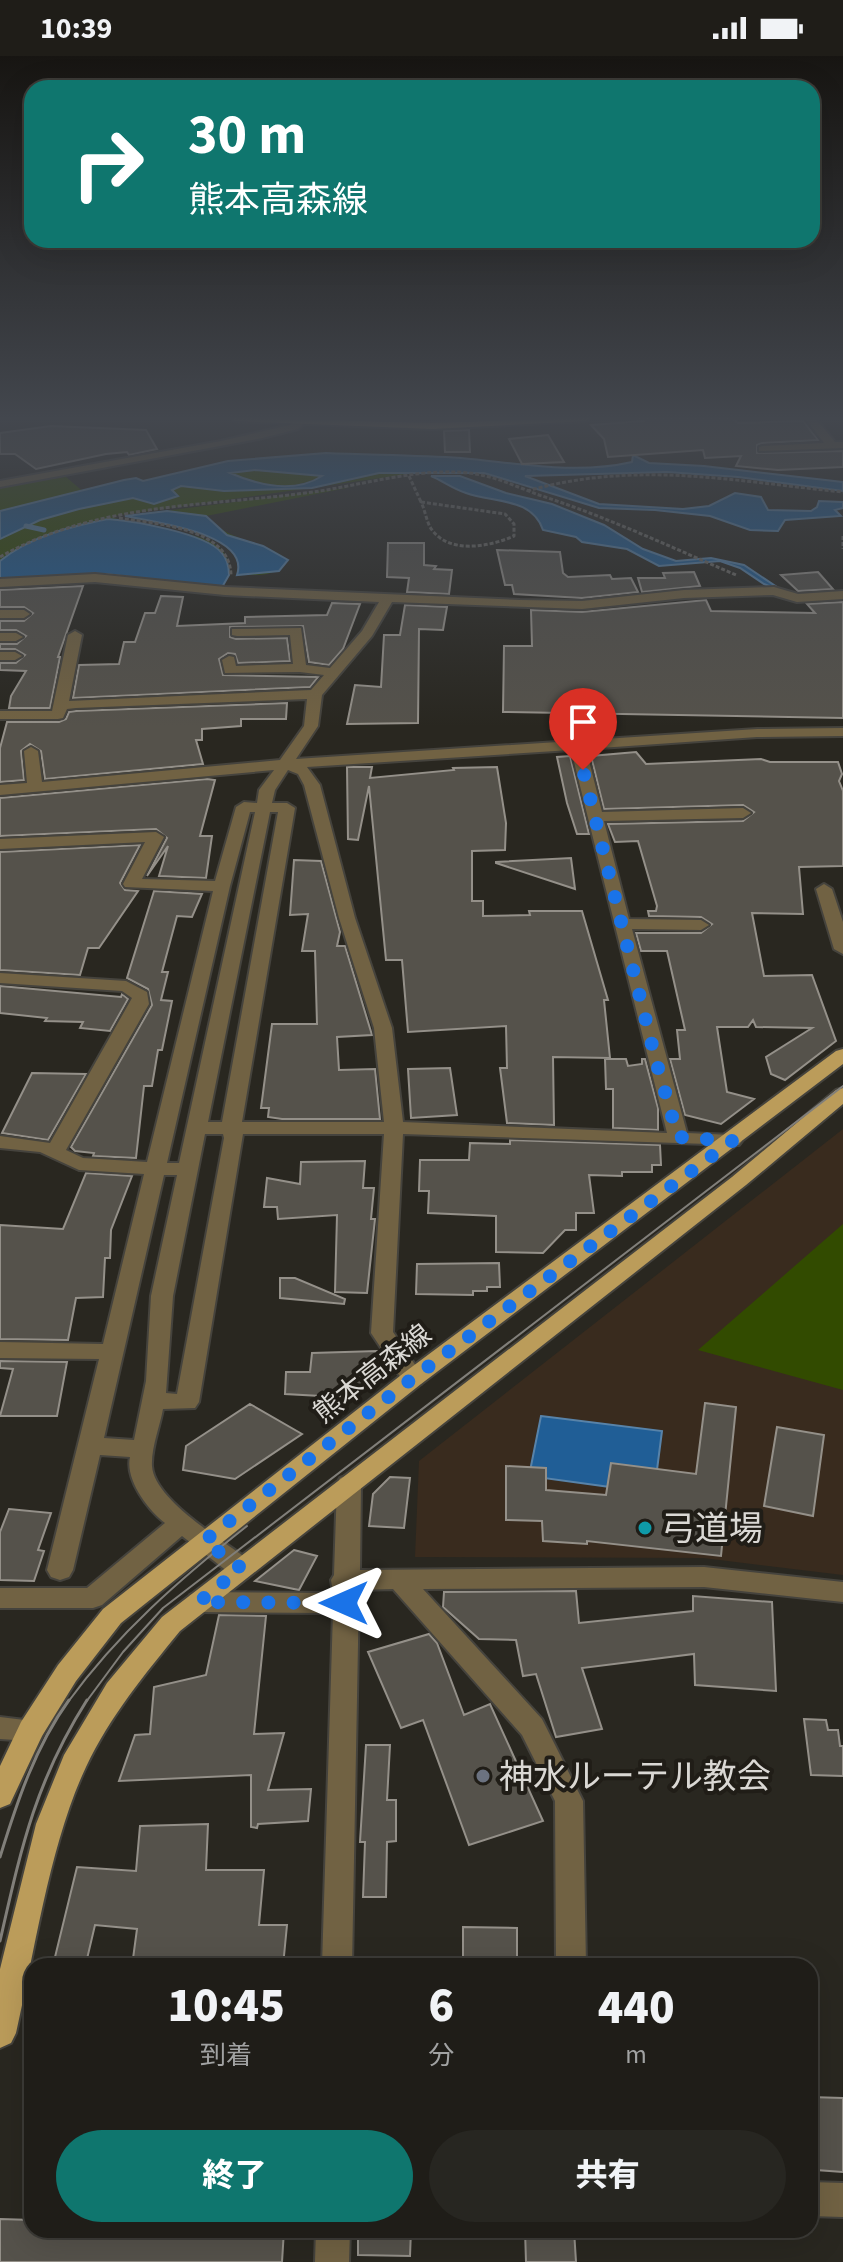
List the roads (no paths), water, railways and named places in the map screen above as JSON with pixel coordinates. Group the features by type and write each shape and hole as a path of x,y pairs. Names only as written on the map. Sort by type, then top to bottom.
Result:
{"main road":[{"name":"熊本高森線","path":"0,1796 31,1730 67,1673 112,1616 413,1378 843,1055"},
{"path":"0,2033 50,1824 74,1763 116,1691 171,1624 739,1181 843,1094"}],"street":[{"path":"0,583 95,578 261,593 582,605 684,594 774,591 797,598 843,595"},
{"path":"201,601 252,597 261,593"},
{"path":"241,1568 181,1523 155,1498 140,1467 153,1401 162,1296 267,790 311,726 315,694 367,633 388,598"},
{"path":"0,614 24,614"},
{"path":"237,632 296,631 300,668"},
{"path":"0,715 58,715 75,635"},
{"path":"0,637 16,637"},
{"path":"229,660 230,670 300,668 331,672"},
{"path":"61,706 315,694"},
{"path":"0,790 285,764 757,733 843,732"},
{"path":"578,747 656,1061 678,1137"},
{"path":"31,751 35,787"},
{"path":"285,764 304,771 312,785 347,918 383,1028 394,1128 382,1333 413,1378"},
{"path":"60,1570 222,886 244,807 287,808 231,1128 234,1138 187,1402 153,1401"},
{"path":"594,817 743,813"},
{"path":"0,844 156,837 131,884 222,886"},
{"path":"824,889 843,949"},
{"path":"623,924 701,925"},
{"path":"0,978 126,986 141,996 140,1004 55,1152"},
{"path":"196,1128 394,1128 732,1141"},
{"path":"0,1142 44,1147 79,1164 188,1170"},
{"path":"0,1350 112,1352"},
{"path":"90,1446 143,1449"},
{"path":"337,1958 349,1484"},
{"path":"0,1598 93,1598 181,1523"},
{"path":"199,1602 344,1591 399,1579 704,1577 843,1592"},
{"path":"399,1579 532,1727 569,1801 571,1958"},
{"path":"0,1728 31,1730"},
{"path":"818,2199 843,2200"},
{"path":"332,2262 333,2238"}],"water":[{"path":"0,521 38,521 0,539"},
{"path":"100,521 122,521 185,534 212,545 223,554 229,575 221,589 106,574 0,581 0,561 24,545 65,529"},
{"path":"150,521 211,521 227,535 263,546 288,560 279,571 237,575 237,561 229,549 215,539"},
{"path":"539,521 594,521 643,549 676,561 711,558 744,565 786,593 764,584 740,568 720,561 659,566 627,549 582,542 576,537 543,530"},
{"path":"724,521 784,521 778,531 750,530"},
{"path":"541,1416 662,1431 654,1493 529,1476"}],"waterway":[{"path":"26,526 44,530"}],"tram line":[{"path":"86,1702 123,1652 163,1608 843,1086"},
{"path":"68,1702 108,1653 151,1608 247,1526"},
{"path":"0,1857 37,1756 69,1700"},
{"path":"0,1941 23,1846 42,1788 54,1759 87,1700"}],"place":[{"name":"弓道場","path":"645,1528"},
{"name":"神水ルーテル教会","path":"483,1776"}]}
